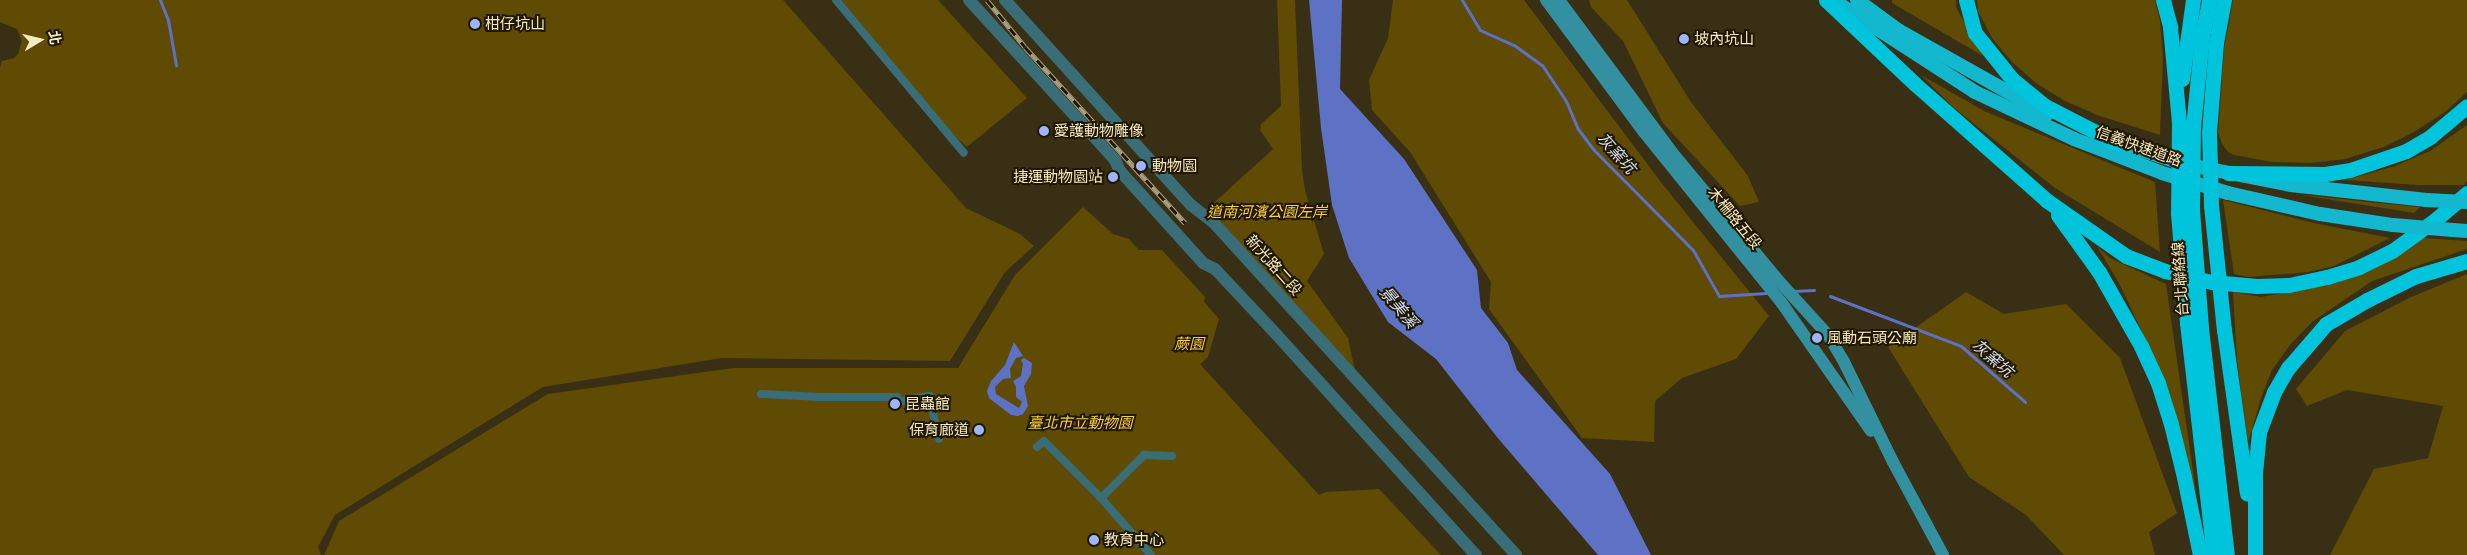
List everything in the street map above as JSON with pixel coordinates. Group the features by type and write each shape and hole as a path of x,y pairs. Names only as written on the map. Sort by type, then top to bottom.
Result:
{"highway":[{"path":"1826,0 1915,84 2046,200 2126,256 2165,271 2212,282 2257,286 2298,283 2327,277 2359,267 2392,251 2435,220 2467,192"},
{"name":"信義快速道路","path":"1833,0 1974,92 2074,140 2162,172 2228,193 2320,214 2393,225 2460,230"},
{"name":"信義快速道路","path":"1857,0 1898,30 1996,86 2064,123 2119,144 2184,164 2324,190 2467,202"},
{"path":"1966,0 1975,33 2012,79 2045,106 2119,144"},
{"path":"2163,0 2186,125"},
{"name":"台北聯絡線","path":"2186,125 2183,69 2193,0"},
{"name":"台北聯絡線","path":"2209,0 2186,125 2179,222 2227,555"},
{"path":"2224,0 2216,44 2209,132 2211,205 2224,330 2255,551"},
{"path":"2228,173 2325,174 2350,170 2406,151 2430,137 2467,106"},
{"path":"2046,200 2099,272 2141,346 2158,383 2171,424 2184,477 2200,555"},
{"path":"2255,551 2255,473 2259,432 2274,392 2288,368 2326,324 2367,300 2416,276 2467,261"},
{"name":"台北聯絡線","path":"2194,326 2214,555"}],"main road":[{"name":"木柵路五段","path":"1546,0 1643,131 1746,257 1786,310 1893,462"},
{"name":"木柵路五段","path":"1559,0 1671,151 1797,301 1828,335 1844,362 1893,462 1943,555"},
{"path":"1825,366 1840,365 1844,362"}],"street":[{"path":"836,0 964,153"},
{"path":"970,0 1109,153 1120,171 1203,263 1215,268 1476,555"},
{"name":"新光路二段","path":"1005,0 1192,205 1224,234 1516,555"},
{"path":"1786,310 1797,301"},
{"path":"761,394 820,397 896,397 897,402 929,396 939,438"},
{"path":"1036,448 1044,441 1101,498 1151,555"},
{"path":"1101,498 1144,455 1172,456"}],"green space":[{"path":"0,0 783,0 966,208 1020,234 1034,246 1005,272 950,361 722,358 543,387 335,515 318,547 321,555 0,555 0,68 2,61 14,58 18,54 22,41 17,29 0,22"},
{"path":"841,0 938,0 1027,98 967,147 953,135"},
{"name":"道南河濱公園左岸","path":"1277,0 1295,0 1302,170 1305,190 1324,254 1307,281 1348,338 1355,371 1207,209 1273,149 1260,130 1261,124 1281,106"},
{"path":"1393,0 1524,0 1664,186 1769,316 1736,359 1682,378 1655,401 1654,442 1582,438 1489,309 1491,282 1410,152 1372,110 1369,80 1388,38"},
{"path":"1589,0 1627,0 1691,102 1748,176 1759,202 1740,206 1663,123 1623,41 1591,7"},
{"path":"1892,0 1956,0 1956,7 1983,56 1892,3"},
{"path":"1977,0 2155,0 2160,21 2163,58 2160,135 2097,115 2063,100 2036,83 2012,62 1992,38 1978,11"},
{"path":"2233,0 2467,0 2467,92 2445,112 2414,132 2384,147 2345,159 2310,163 2272,162 2234,155 2228,152 2222,144 2218,133 2224,49"},
{"path":"1921,75 1984,111 2155,182 2160,252 2055,188 1954,108"},
{"path":"2467,125 2467,181 2464,185 2417,185 2346,180 2395,166 2430,151"},
{"path":"2295,194 2369,202 2420,207 2414,213"},
{"path":"2223,200 2314,223 2390,238 2334,266 2309,272 2248,277 2234,274"},
{"name":"臺北市立動物園","path":"1083,207 1113,234 1129,239 1139,250 1162,250 1205,297 1204,302 1219,319 1208,357 1200,364 1319,495 1326,492 1379,489 1441,555 324,555 339,521 548,394 733,368 958,368 1015,275"},
{"path":"2423,238 2467,241 2467,249 2372,281 2312,322 2290,345 2272,370 2261,398 2248,443 2237,361 2233,292 2261,297 2332,284 2368,271"},
{"path":"2097,246 2110,258 2166,284 2197,499 2165,381 2120,285"},
{"path":"2467,274 2467,555 2330,555 2374,469 2428,458 2443,406 2347,390 2307,406 2296,389 2345,331 2409,298"},
{"path":"1966,292 2004,314 2066,304 2120,358 2177,513 2149,532 2155,555 2064,555 2026,515 1969,477 1888,347"}],"water":[{"name":"景美溪","path":"1309,0 1342,0 1340,89 1404,159 1477,270 1481,308 1508,343 1517,370 1610,474 1651,555 1598,555 1497,437 1436,359 1388,322 1349,258 1332,205 1321,128"},
{"path":"1014,342 1023,356 1016,358 1010,369 1011,378 1003,379 995,387 996,394 1019,408 1022,402 1016,397 1016,387 1013,381 1021,376 1023,364 1021,360 1024,358 1032,363 1031,374 1024,386 1028,406 1023,414 1018,416 1011,415 989,398 987,391 991,381 1005,365"}],"waterway":[{"path":"160,0 168,20 176,65"},
{"name":"灰窯坑","path":"1462,0 1480,30 1514,45 1542,65 1566,101 1578,129 1594,150 1693,250 1719,296 1766,293"},
{"name":"灰窯坑","path":"1793,291 1814,290"},
{"name":"灰窯坑","path":"1830,296 1961,346 2025,402"}],"railway":[{"path":"987,0 1025,47 1185,223"}],"place":[{"name":"柑仔坑山","path":"475,24"},
{"name":"坡內坑山","path":"1684,39"},
{"name":"愛護動物雕像","path":"1044,131"},
{"name":"動物園","path":"1141,166"},
{"name":"捷運動物園站","path":"1113,177"},
{"name":"風動石頭公廟","path":"1817,338"},
{"name":"昆蟲館","path":"895,404"},
{"name":"保育廊道","path":"979,430"},
{"name":"教育中心","path":"1094,540"}],"park label":[{"name":"蕨園","path":"1189,344"}]}
